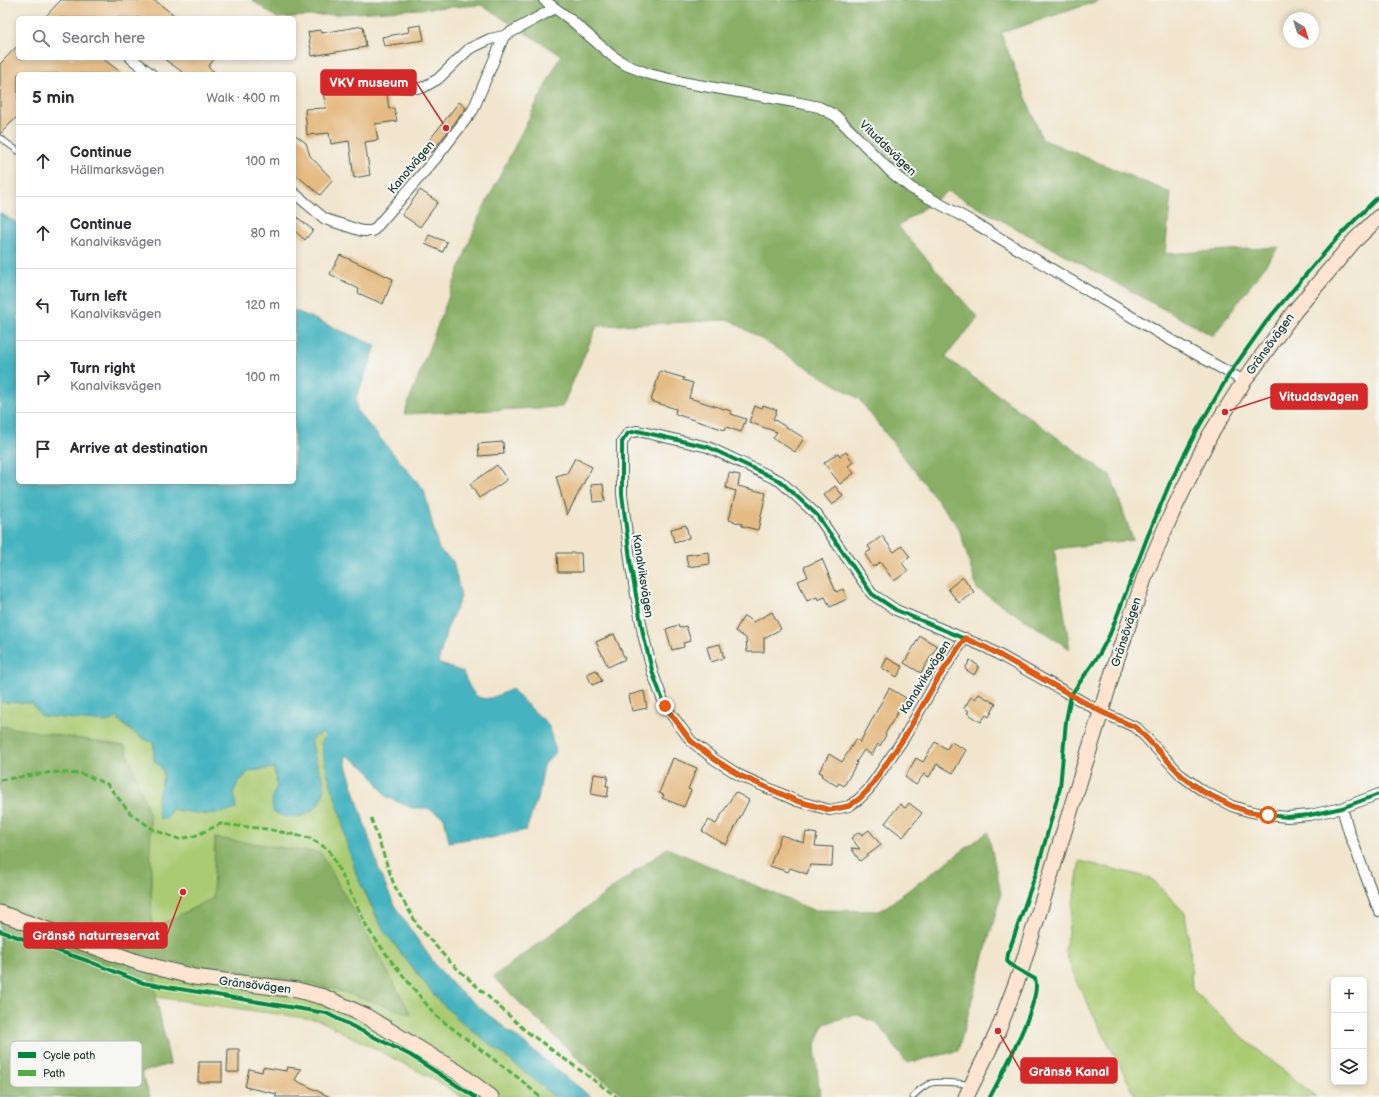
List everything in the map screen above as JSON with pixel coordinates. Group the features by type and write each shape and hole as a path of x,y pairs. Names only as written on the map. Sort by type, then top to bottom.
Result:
{"street":[{"name":"Vituddsvägen","path":"544,0 571,20 611,55 626,65 649,74 687,83 819,107 836,116 890,171 911,188 1169,339 1244,381"},
{"path":"394,87 422,88 438,79 469,49 490,39 504,36 555,8"},
{"name":"Kanotvägen","path":"296,195 326,219 362,231 373,231 436,158 473,110 504,36"},
{"path":"134,60 148,72"},
{"name":"Gränsövägen","path":"969,1091 998,1031 1021,970 1102,712 1116,661 1146,573 1171,515 1210,435 1244,381 1298,306 1354,241 1379,217"},
{"name":"Kanalviksvägen","path":"965,638 937,680 904,738 868,790 849,806 830,810 797,801 739,775 714,759 691,741 665,706 653,674 643,634 630,567 622,494 622,442 628,433 638,431 671,437 708,447 780,481 817,516 872,594 896,610 965,638 987,648 1102,712 1137,728 1182,776 1203,792 1232,806 1248,812 1287,817 1310,815 1342,808 1379,794"},
{"path":"1342,808 1349,832 1379,911"},
{"name":"Gränsövägen","path":"0,912 140,963 194,977 297,990 324,997 364,1015 459,1073 491,1097"}],"lane":[{"path":"0,138 16,150"},
{"path":"913,1097 916,1093 931,1083 961,1082 969,1091"}],"green space":[{"path":"252,0 1101,0 1001,33 1042,139 1171,193 1165,254 1279,247 1213,336 948,191 898,226 978,318 945,357 1111,476 1133,540 1054,549 1070,649 977,589 959,528 859,399 730,320 597,326 562,407 404,414 479,217 561,55 481,5 296,17 274,16"},
{"path":"0,702 32,703 117,718 127,728 154,744 154,761 161,767 164,774 157,801 172,809 207,815 234,791 237,784 249,771 274,768 277,787 272,797 301,816 313,810 321,802 323,778 318,769 311,741 312,738 323,733 325,736 322,739 346,841 357,876 379,922 401,954 440,1002 463,1023 555,1097 462,1097 434,1079 319,1020 156,997 170,1064 142,1072 142,1041 10,1041 10,1087 142,1087 142,1075 150,1097 0,1097"},
{"path":"0,726 125,746 150,816 152,929 213,898 215,838 321,853 411,1014 334,989 275,977 155,959 156,997 170,1064 142,1072 142,1041 10,1041 10,1087 142,1087 142,1075 150,1097 0,1097"},
{"path":"988,832 1001,894 958,1051 907,1063 877,1023 855,1014 824,1024 815,1047 820,1097 625,1097 590,1070 493,977 667,848 813,910 880,911"},
{"path":"1080,861 1151,878 1185,913 1190,948 1192,989 1244,1039 1317,1097 1136,1097 1076,981 1065,950"}],"water":[{"path":"0,213 16,223 16,484 296,484 296,311 376,346 356,398 357,411 424,490 439,550 453,561 461,597 447,629 438,663 463,672 472,691 476,696 481,698 494,697 512,689 548,724 556,752 544,765 539,793 526,830 491,838 474,838 449,842 444,817 427,808 411,808 387,797 367,769 345,754 346,765 380,873 394,905 437,967 459,991 591,1097 555,1097 463,1023 440,1002 384,931 357,876 346,841 341,816 327,772 321,743 325,736 324,734 322,733 311,740 317,764 323,778 323,795 319,804 306,814 302,816 290,817 273,812 272,797 277,787 274,768 249,771 237,784 234,791 236,809 211,814 172,809 166,819 159,818 157,801 164,774 161,767 154,761 154,744 137,735 117,718 107,722 41,716 32,703 0,702"}],"building":[{"path":"61,0 154,0 175,16 46,16"},
{"path":"421,25 424,40 384,46 382,37 409,32 408,27"},
{"path":"363,26 366,47 312,56 308,32 320,30 321,33"},
{"path":"16,47 16,60 105,60 120,72 16,72 16,118 0,134 0,64"},
{"path":"166,60 213,60 208,67 214,72 182,72"},
{"path":"359,87 359,91 386,87 389,109 394,108 397,121 375,124 378,140 365,142 370,175 354,178 349,141 331,144 329,133 307,135 305,109 326,108 323,93"},
{"path":"459,102 466,108 431,153 424,147"},
{"path":"296,136 306,143 310,156 333,180 320,195 296,175"},
{"path":"420,190 438,202 420,227 402,215"},
{"path":"296,217 313,230 305,240 296,232"},
{"path":"429,235 447,242 443,252 425,244"},
{"path":"340,255 393,279 383,304 358,293 359,289 330,274"},
{"path":"660,371 684,378 683,380 693,383 689,398 731,411 731,414 746,419 741,432 726,427 725,430 675,414 676,409 651,401"},
{"path":"763,405 777,410 773,419 804,438 795,452 773,438 777,432 749,422 755,406 762,408"},
{"path":"503,442 504,454 479,456 478,444"},
{"path":"846,452 853,462 848,466 854,473 840,484 824,463 838,453 840,456"},
{"path":"575,458 592,467 567,515 556,476 567,473"},
{"path":"497,465 507,480 479,498 470,484"},
{"path":"729,473 740,475 738,486 766,493 758,530 742,526 742,524 729,520 736,491 726,488"},
{"path":"603,484 605,501 593,502 591,485"},
{"path":"835,486 843,496 832,505 824,495"},
{"path":"686,525 689,538 674,542 671,529"},
{"path":"882,536 894,552 902,546 910,557 902,563 908,571 894,581 880,562 873,567 865,554 871,550 868,546"},
{"path":"709,552 710,564 688,567 686,555"},
{"path":"557,553 581,553 582,572 558,572"},
{"path":"822,559 836,592 843,589 847,599 830,607 825,597 818,600 817,597 807,601 798,581 808,577 804,567"},
{"path":"963,577 974,592 959,603 948,589"},
{"path":"772,612 781,629 764,638 764,652 747,652 746,638 735,631 744,616 754,622"},
{"path":"678,625 679,628 686,626 691,641 683,643 684,647 672,650 666,629"},
{"path":"614,634 625,659 608,667 596,642"},
{"path":"920,636 937,646 921,673 904,663"},
{"path":"720,644 724,658 711,662 707,647"},
{"path":"887,658 903,667 897,677 882,668"},
{"path":"970,660 979,666 974,675 965,669"},
{"path":"596,670 602,681 592,685 587,674"},
{"path":"889,688 906,698 885,734 886,735 880,746 878,744 872,755 864,750 844,786 839,783 837,786 821,776 823,774 819,772 829,754 842,762 856,739 860,742"},
{"path":"644,691 647,708 632,711 629,695"},
{"path":"979,694 996,704 989,717 986,715 981,722 967,713 969,711 964,708 971,697 975,699"},
{"path":"935,742 947,749 951,742 966,750 953,773 937,764 929,777 924,774 916,785 905,777 916,758 923,762"},
{"path":"673,758 697,768 688,789 691,790 684,807 662,798 664,795 659,793"},
{"path":"594,774 608,776 606,786 609,786 607,797 591,794"},
{"path":"735,792 749,800 726,845 702,831 709,820 716,824"},
{"path":"909,803 922,813 903,837 885,823 900,804 905,808"},
{"path":"869,830 881,845 860,861 851,848 860,849 851,838 859,832 862,835"},
{"path":"806,832 817,834 815,846 833,847 832,866 810,865 807,874 790,868 788,872 770,866 781,835 804,843"},
{"path":"228,1049 239,1049 239,1072 227,1072"},
{"path":"199,1062 222,1062 222,1082 198,1082"},
{"path":"263,1067 286,1071 287,1067 301,1069 295,1080 330,1097 275,1097 277,1094 245,1087 249,1069 262,1072"}],"marked path":[{"path":"0,780 52,772 82,774 107,784 130,813 154,830 179,839 195,836 220,824 267,829 310,838 329,850 368,929 392,962 436,1016 521,1080 540,1097"},
{"path":"371,818 394,885 418,926 450,962 526,1031 617,1097"}],"cycle path":[{"path":"990,1097 1020,1038 1033,1003 1036,989 1035,979 1012,966 1007,961 1008,954 1038,867 1060,788 1066,721 1071,695 1100,653 1110,634 1169,485 1197,430 1230,373 1266,322 1319,259 1342,233 1379,196"},
{"path":"965,638 937,680 904,738 868,790 849,806 830,810 797,801 739,775 714,759 691,741 665,706 653,674 643,634 631,567 622,494 622,442 628,433 638,431 708,447 780,481 817,515 872,594 896,610 987,648 1101,712 1137,728 1182,776 1203,791 1232,806 1248,811 1287,817 1310,815 1342,808 1379,794"},
{"path":"0,931 88,961 143,983 326,1013 410,1055 475,1097"}],"place":[{"name":"VKV museum","path":"446,128"},
{"name":"Vituddsvägen","path":"1225,412"},
{"name":"Gränsö naturreservat","path":"183,892"},
{"name":"Gränsö Kanal","path":"998,1031"}],"route":[{"path":"665,706 691,741 714,759 739,775 797,801 830,810 849,806 868,790 904,738 937,680 965,638 987,648 1102,712 1137,728 1182,776 1203,792 1248,812 1268,815"}]}
